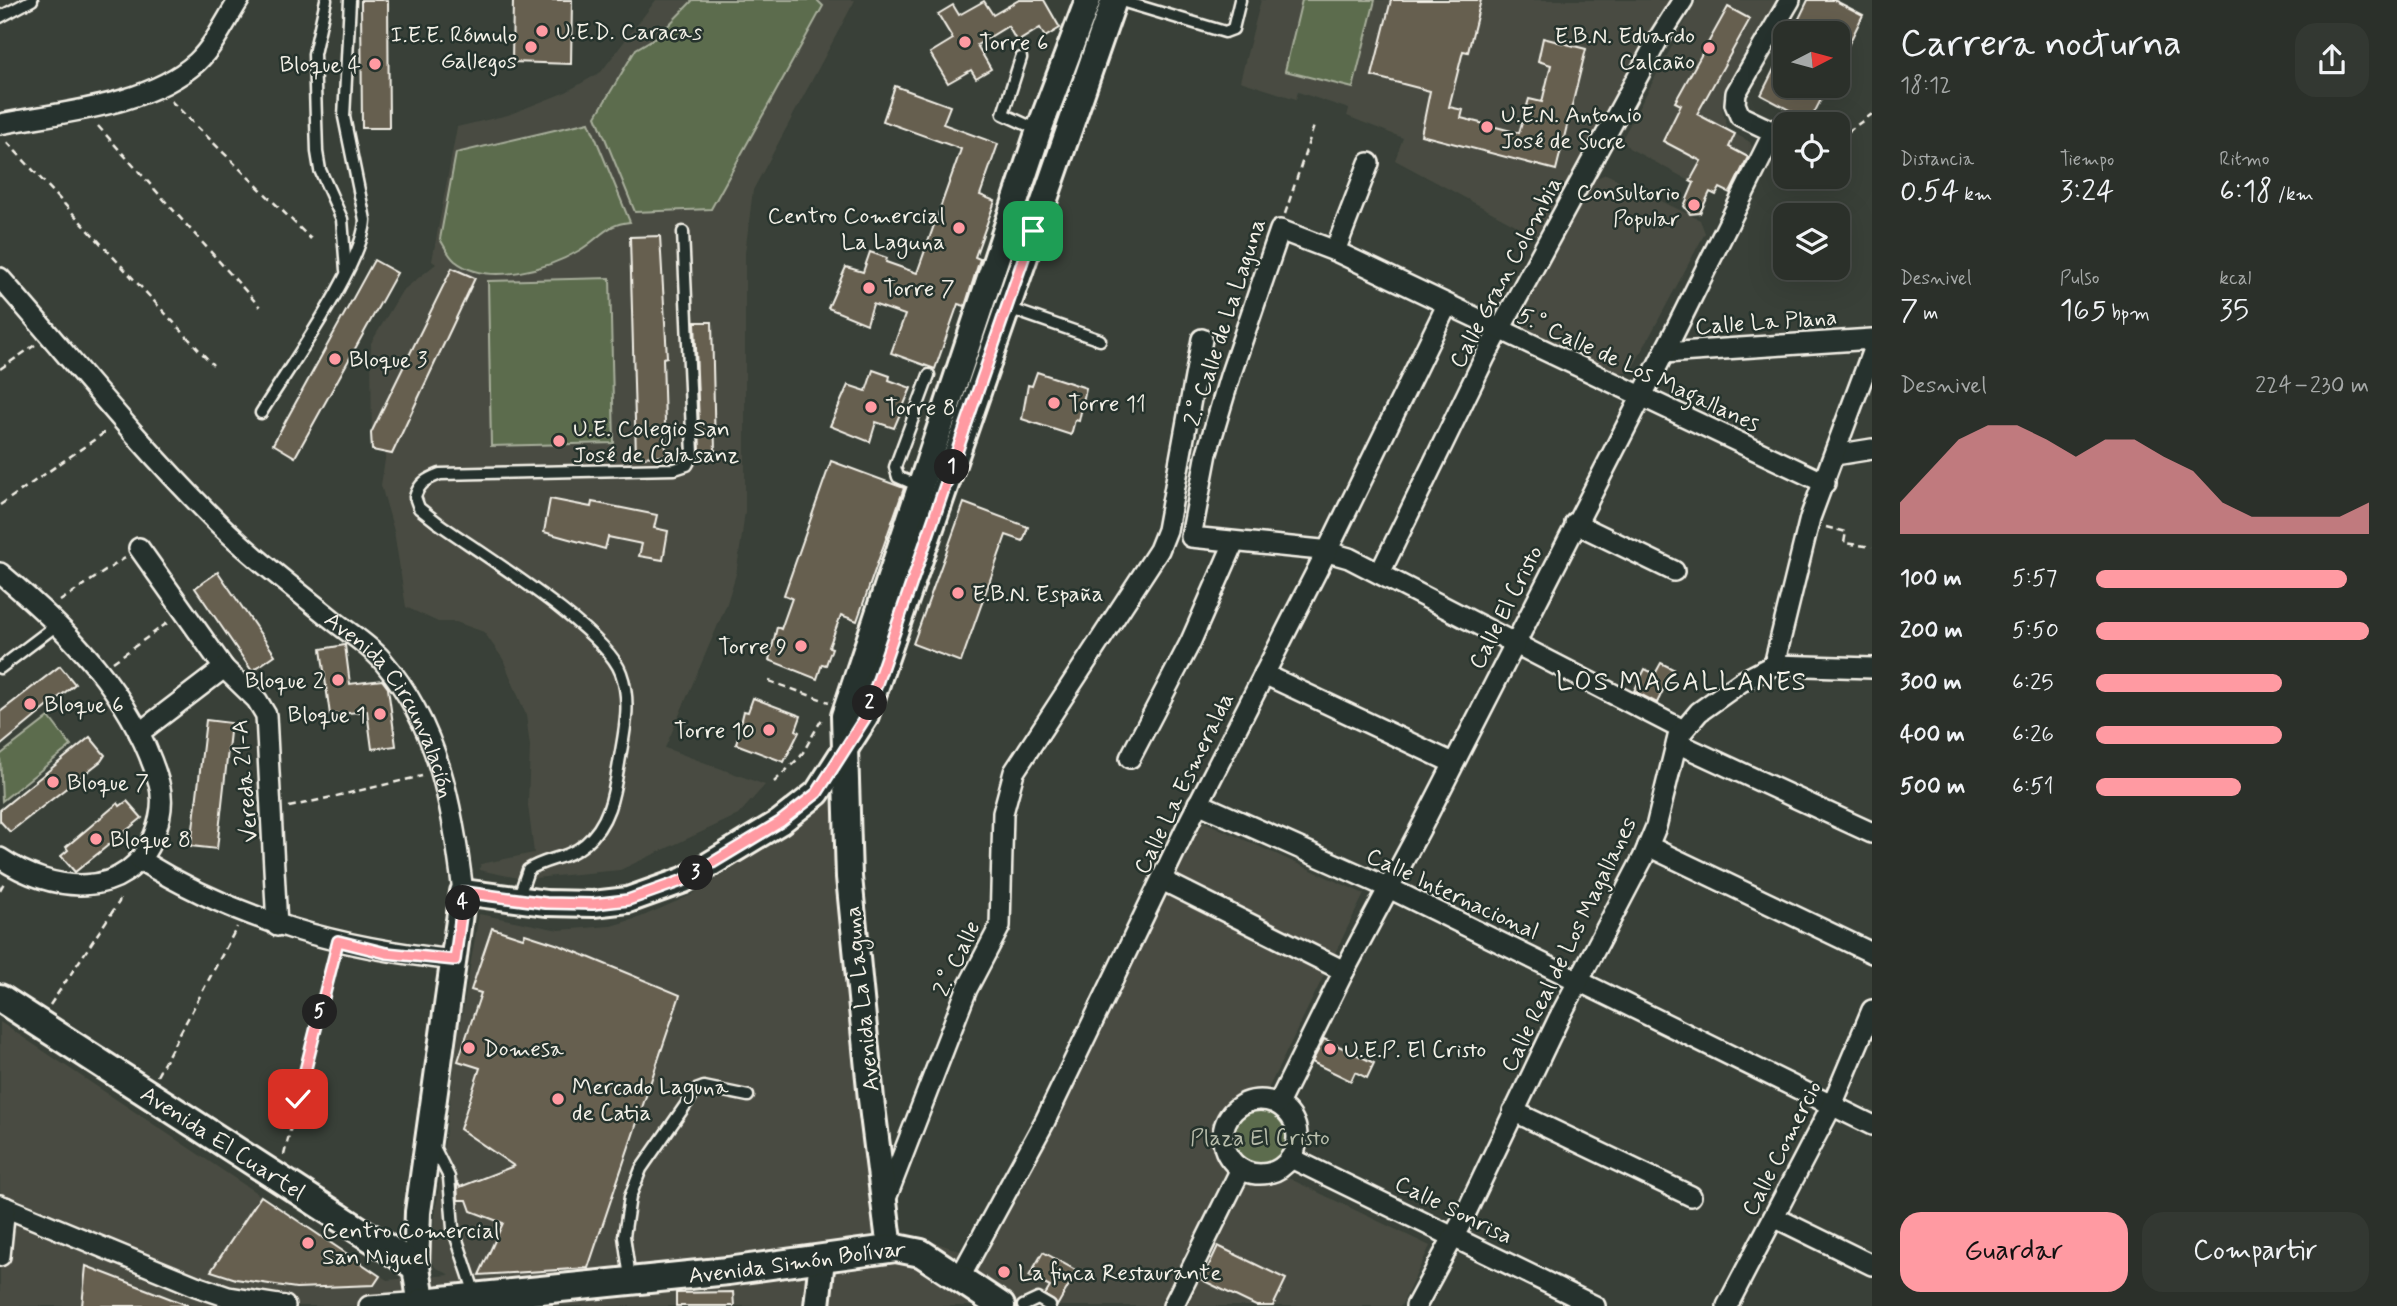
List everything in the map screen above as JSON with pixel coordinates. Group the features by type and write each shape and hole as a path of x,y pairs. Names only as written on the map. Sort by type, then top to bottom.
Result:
{"main road":[{"name":"Avenida El Cuartel","path":"0,998 416,1267"},
{"name":"Avenida Simón Bolívar","path":"422,1304 491,1300 890,1249 910,1249 1001,1306"},
{"path":"416,1267 422,1304"}],"street":[{"path":"0,124 159,88 199,60 239,0"},
{"name":"Avenida La Laguna","path":"890,1249 849,877 849,795 844,716 1039,130 1088,0"},
{"name":"Avenida La Laguna","path":"464,892 593,904 628,900 684,880 780,822 817,793 865,718 1116,0"},
{"name":"Calle Gran Colombia","path":"1380,573 1500,330 1657,41 1683,0"},
{"name":"Calle El Cristo","path":"1773,131 1740,116 1735,104 1736,93 1790,0"},
{"name":"Calle El Cristo","path":"1278,1104 1575,523 1773,145"},
{"path":"1335,251 1369,163"},
{"name":"5.° Calle de Los Magallanes","path":"1280,230 1335,251 1825,483"},
{"name":"2.° Calle de La Laguna","path":"1234,543 1191,537 1211,440 1280,230"},
{"name":"Avenida Circunvalación","path":"0,278 122,421 237,541 381,659 407,694 428,732 454,817 464,892 418,1212 416,1267"},
{"name":"Calle La Esmeralda","path":"959,1279 1045,1121 1198,803 1327,551 1447,305"},
{"name":"2.° Calle de La Laguna","path":"1062,695 1160,550 1167,530 1202,339"},
{"name":"Calle La Plana","path":"1664,353 1872,339"},
{"path":"1872,352 1809,524 1774,666 1872,668"},
{"path":"1835,455 1872,449"},
{"path":"1575,523 1674,571"},
{"path":"1130,758 1190,643 1234,543 1327,551 1380,573 1680,736 1872,832"},
{"name":"Vereda 21-A","path":"139,548 224,668 257,701 266,715 277,926"},
{"path":"0,573 52,617 100,672 139,733 159,783 162,802 156,831 139,860 122,875 108,881 62,884 48,882 0,858"},
{"name":"Calle Real de Los Magallanes","path":"1416,1306 1648,846 1680,736 1699,712 1741,682 1774,666"},
{"path":"139,733 224,668"},
{"path":"1264,674 1453,763"},
{"name":"2.° Calle","path":"884,1202 967,989 1000,926 1003,813 1014,772 1062,695"},
{"name":"Calle Internacional","path":"1198,803 1389,888 1872,1125"},
{"path":"1648,846 1872,953"},
{"path":"139,860 173,881 277,926 386,953 455,960"},
{"path":"1163,880 1344,971"},
{"name":"Calle Comercio","path":"1727,1306 1832,1105 1872,1010"},
{"path":"1268,1100 1278,1104 1296,1125 1297,1145 1291,1158 1272,1173 1253,1174 1241,1169 1225,1149 1223,1139 1227,1120 1248,1101 1268,1100"},
{"path":"1513,1111 1691,1196"},
{"name":"Calle Sonrisa","path":"1291,1158 1454,1235 1595,1306"},
{"path":"1173,1306 1241,1169"},
{"path":"0,1256 3,1206 197,1286 229,1297 279,1306"},
{"path":"1774,1217 1872,1265"},
{"path":"817,1306 822,1259"},
{"name":"Avenida Simón Bolívar","path":"369,1306 422,1304"}],"lane":[{"path":"0,18 32,0"},
{"path":"326,0 314,54 317,152 320,170 342,219 346,274"},
{"path":"261,413 346,274 365,234 365,220 344,117 350,0"},
{"path":"1116,0 1225,32 1233,29 1240,0"},
{"path":"1021,58 1003,114 1039,130"},
{"path":"518,899 528,870 572,853 586,844 606,818 614,794 627,714 621,672 611,656 586,628 438,523 419,508 415,497 418,487 428,478 440,474 676,469 687,466 693,454 683,232"},
{"path":"1007,308 1100,340"},
{"path":"921,487 898,477 895,467 929,375"},
{"path":"0,668 52,617"},
{"path":"630,1282 624,1236 630,1197 640,1169 696,1090 704,1087 748,1096"},
{"path":"429,1138 449,1177 453,1228 491,1300"},
{"path":"1023,1306 1038,1299 1050,1306"}],"path":[{"path":"159,88 311,239"},
{"path":"82,107 260,307"},
{"path":"1850,130 1872,114"},
{"name":"2.° Calle de La Laguna","path":"1280,230 1314,126"},
{"path":"0,135 213,365"},
{"path":"0,369 50,335"},
{"path":"0,505 122,421"},
{"path":"1809,524 1846,532 1844,542 1872,547"},
{"path":"52,617 139,548"},
{"path":"100,672 184,611"},
{"path":"769,681 830,702"},
{"path":"272,811 442,771"},
{"path":"38,1023 119,902 122,875"},
{"path":"148,1094 244,914"},
{"path":"278,1178 338,941"}],"shaded area":[{"name":"U.E. Colegio San José de Calasanz","path":"656,0 855,0 753,190 745,253 745,511 736,574 726,606 665,748 765,785 738,815 620,870 523,879 479,870 481,864 534,853 528,805 530,746 526,715 503,659 484,632 456,622 438,622 406,607 394,531 381,485 386,453 372,450 371,343 402,291 436,264 432,261 457,127 508,115 566,92 601,72"},
{"name":"U.E.N. Antonio José de Sucre","path":"1261,0 1671,0 1536,236 1395,160 1403,138 1347,116 1349,109 1298,92 1296,99 1240,81"},
{"path":"1697,0 1776,0 1723,92 1722,108 1728,130 1750,142 1752,147 1730,193 1720,188 1716,195 1629,148 1622,139"},
{"path":"1606,174 1700,220 1705,233 1631,371 1619,373 1524,329 1521,315 1592,180"},
{"path":"830,791 879,1223 980,1258 1196,818 1364,894 1267,1091 1228,1106 1220,1119 1217,1134 1224,1161 1235,1172 1267,1181 1284,1176 1430,1246 1401,1306 0,1306 0,1022 387,1280 450,1275 435,1267 430,1257 456,1051 479,914 559,930 611,926 641,917 689,896 732,869"}],"green space":[{"path":"693,0 817,0 823,6 711,209 635,212 596,116 636,49 658,36"},
{"path":"1302,0 1375,0 1353,88 1285,71"},
{"path":"589,122 630,222 609,229 567,257 535,269 501,274 484,273 455,261 440,239 456,153"},
{"path":"610,278 614,443 491,446 488,281"},
{"path":"49,717 71,746 2,801 0,755"},
{"name":"Plaza El Cristo","path":"1260,1105 1272,1107 1283,1114 1290,1125 1290,1149 1283,1160 1272,1167 1260,1169 1248,1167 1237,1160 1230,1149 1228,1137 1230,1125 1237,1114 1248,1107"}],"building":[{"name":"Bloque 4","path":"361,0 388,0 389,128 362,128"},
{"name":"U.E.D. Caracas","path":"513,0 572,0 571,64 512,62"},
{"name":"Torre 6","path":"1019,0 1044,0 1060,28 1045,37 1040,28 1017,42 1008,26 977,45 991,69 976,78 971,70 948,83 930,53 953,39 938,14 953,5 959,15 984,1 993,15"},
{"path":"1391,0 1481,0 1468,52 1463,51 1449,107 1463,110 1461,118 1519,133 1529,99 1542,102 1551,65 1538,61 1543,38 1586,49 1556,170 1421,135 1430,91 1372,76"},
{"path":"1808,0 1834,0 1863,15 1850,42 1850,21 1798,21"},
{"path":"1728,7 1750,19 1697,114 1735,134 1729,147 1748,157 1730,193 1720,188 1716,195 1710,192 1700,213 1690,214 1684,206 1694,183 1690,181 1701,161 1663,141 1681,105 1675,102"},
{"path":"1773,71 1773,98 1822,98 1815,112 1793,112 1761,95"},
{"name":"Centro Comercial La Laguna","path":"895,86 950,106 943,124 998,144 980,195 995,201 975,257 980,259 965,306 958,304 935,369 891,353 905,315 873,304 867,324 828,308 846,267 863,272 870,252 887,258 886,262 917,273 961,149 883,121"},
{"path":"660,236 667,357 663,358 666,456 636,457 630,237"},
{"name":"Bloque 3","path":"374,260 397,273 295,457 273,444"},
{"path":"452,268 475,278 392,454 372,450 371,433"},
{"path":"695,322 712,322 715,451 700,451"},
{"name":"Torre 8","path":"873,370 890,376 889,380 911,388 894,428 876,422 870,442 830,426 848,385 866,391"},
{"name":"Torre 11","path":"1037,372 1086,388 1079,421 1075,420 1071,435 1022,419 1028,385 1032,386"},
{"path":"831,461 904,488 857,621 841,615 829,647 832,648 826,665 822,664 817,679 769,660 777,627 781,629 792,598 784,595"},
{"path":"550,499 591,507 592,502 657,515 654,528 668,531 663,560 639,556 642,544 608,537 605,549 544,532"},
{"name":"E.B.N. España","path":"964,503 1028,527 1023,541 1006,535 961,662 913,644"},
{"path":"218,572 275,655 252,671 195,588"},
{"path":"345,645 350,684 382,680 388,688 396,746 372,749 367,711 330,715 321,649"},
{"path":"1661,663 1673,669 1657,703 1634,691 1645,669 1655,674"},
{"name":"Bloque 6","path":"60,666 75,684 0,746 0,712"},
{"name":"Torre 10","path":"753,698 801,716 796,730 799,732 784,762 736,744 744,711 748,712"},
{"path":"206,720 231,723 217,849 191,846"},
{"name":"Bloque 7","path":"90,737 105,755 101,761 10,832 0,821 0,810"},
{"name":"Bloque 8","path":"127,801 142,818 75,872 61,856 68,850 66,847 118,803 120,806"},
{"name":"Mercado Laguna de Catia","path":"492,928 523,938 525,934 559,945 680,995 588,1268 479,1275 503,1223 471,1211 467,1200 458,1200 457,1181 460,1187 514,1166 460,1129 480,1068 458,1061 481,993 471,990"},
{"name":"U.E.P. El Cristo","path":"1324,1039 1374,1063 1367,1078 1355,1072 1351,1081 1312,1062"},
{"name":"Centro Comercial San Miguel","path":"261,1196 380,1276 374,1285 296,1288 236,1279 211,1271"},
{"path":"1218,1246 1286,1279 1273,1306 1256,1306 1202,1280"},
{"path":"1043,1252 1077,1271 1057,1306 1045,1295 1050,1287 1029,1276"},
{"path":"86,1266 187,1305 187,1306 82,1306"},
{"path":"733,1292 734,1306 676,1306 676,1293"}],"place":[{"name":"U.E.D. Caracas","path":"542,31"},
{"name":"Torre 6","path":"965,42"},
{"name":"I.E.E. Rómulo Gallegos","path":"531,47"},
{"name":"E.B.N. Eduardo Calcaño","path":"1709,48"},
{"name":"Bloque 4","path":"375,64"},
{"name":"U.E.N. Antonio José de Sucre","path":"1487,127"},
{"name":"Consultorio Popular","path":"1694,205"},
{"name":"Centro Comercial La Laguna","path":"959,228"},
{"name":"Torre 7","path":"869,288"},
{"name":"Bloque 3","path":"335,359"},
{"name":"Torre 11","path":"1054,403"},
{"name":"Torre 8","path":"871,407"},
{"name":"U.E. Colegio San José de Calasanz","path":"559,441"},
{"name":"E.B.N. España","path":"958,593"},
{"name":"Torre 9","path":"801,646"},
{"name":"Bloque 2","path":"338,680"},
{"name":"Bloque 6","path":"30,704"},
{"name":"Bloque 1","path":"380,714"},
{"name":"Torre 10","path":"769,730"},
{"name":"Bloque 7","path":"53,782"},
{"name":"Bloque 8","path":"96,839"},
{"name":"Domesa","path":"469,1048"},
{"name":"U.E.P. El Cristo","path":"1330,1049"},
{"name":"Mercado Laguna de Catia","path":"558,1099"},
{"name":"Centro Comercial San Miguel","path":"308,1243"},
{"name":"La finca Restaurante","path":"1004,1272"}],"district":[{"name":"LOS MAGALLANES","path":"1682,681"}],"route":[{"path":"298,1099 338,941 386,953 455,960 464,892 546,903 593,904 628,900 684,880 780,822 817,793 865,718 1033,231"}]}
